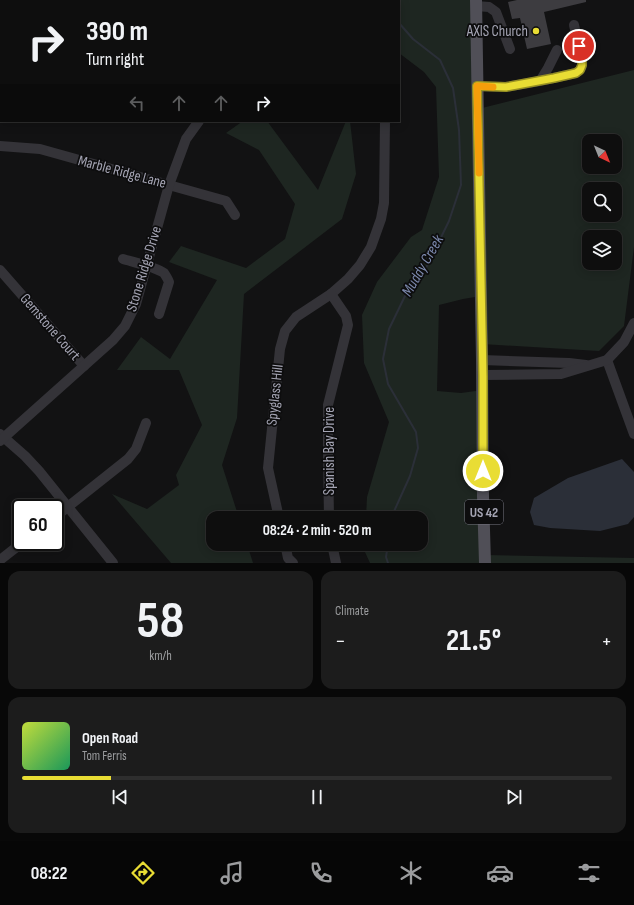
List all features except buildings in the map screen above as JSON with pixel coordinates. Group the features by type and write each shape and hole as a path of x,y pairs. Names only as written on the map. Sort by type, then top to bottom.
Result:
{"main road":[{"name":"US 42","path":"476,3 485,563"}],"street":[{"path":"476,3 489,7 496,12 510,49"},
{"path":"477,86 506,87 576,73 580,70 582,65 582,57 574,25"},
{"path":"540,81 557,50"},
{"name":"Stone Ridge Drive","path":"1,438 113,340 125,326 136,304 169,185 186,139 198,122"},
{"path":"330,294 348,279 360,265 371,248 381,218 384,203 385,122"},
{"name":"Marble Ridge Lane","path":"0,146 40,149 226,201 235,215"},
{"path":"123,259 163,272 167,277 169,282 159,314"},
{"name":"Gemstone Court","path":"0,270 84,366"},
{"name":"Spyglass Hill","path":"277,511 268,468 280,349 285,331 296,317 330,294"},
{"name":"Spanish Bay Drive","path":"329,511 328,405 348,325 346,316 330,294"},
{"path":"483,376 561,374 590,366 607,360 624,342 634,324"},
{"path":"482,360 569,363 590,366"},
{"path":"607,360 634,434"},
{"path":"64,510 128,459 136,449 146,423"},
{"path":"1,438 25,456 39,470 113,563"},
{"path":"0,560 12,551"},
{"path":"286,551 288,558 292,563"},
{"path":"333,551 336,563"}],"shaded area":[{"path":"400,0 476,0 478,109 634,70 634,247 624,326 599,351 482,344 481,296 439,305 437,391 461,393 483,390 485,555 634,558 634,563 370,563 365,552 428,551 428,511 366,511 367,497 389,422 364,363 362,315 377,282 411,237 422,230 439,177 436,87 424,72 400,54"},
{"path":"242,122 268,122 318,190 346,122 350,122 356,174 342,219 244,294 237,418 222,465 237,511 206,511 206,551 249,551 253,563 171,563 112,494 147,509 179,485 176,475 202,425 179,370 117,370 141,337 170,359 217,280 169,262 181,246 246,268 285,239 295,204 259,150 226,133"},
{"path":"622,459 634,472 634,517 628,524 600,531 550,528 534,525 530,512 534,498 568,478"}],"waterway":[{"name":"Muddy Creek","path":"394,511 410,476 418,448 416,432 388,384 383,359 389,329 405,296 427,266 449,221 461,185 459,130 453,88 440,60 413,39 400,24"},
{"name":"Muddy Creek","path":"387,551 386,557 388,563"}],"slow traffic":[{"path":"479,173 477,86 493,87"}],"place":[{"name":"AXIS Church","path":"536,31"}],"route":[{"path":"483,471 483,376 477,86 506,87 576,73 580,70 582,65 582,57 579,46"}]}
